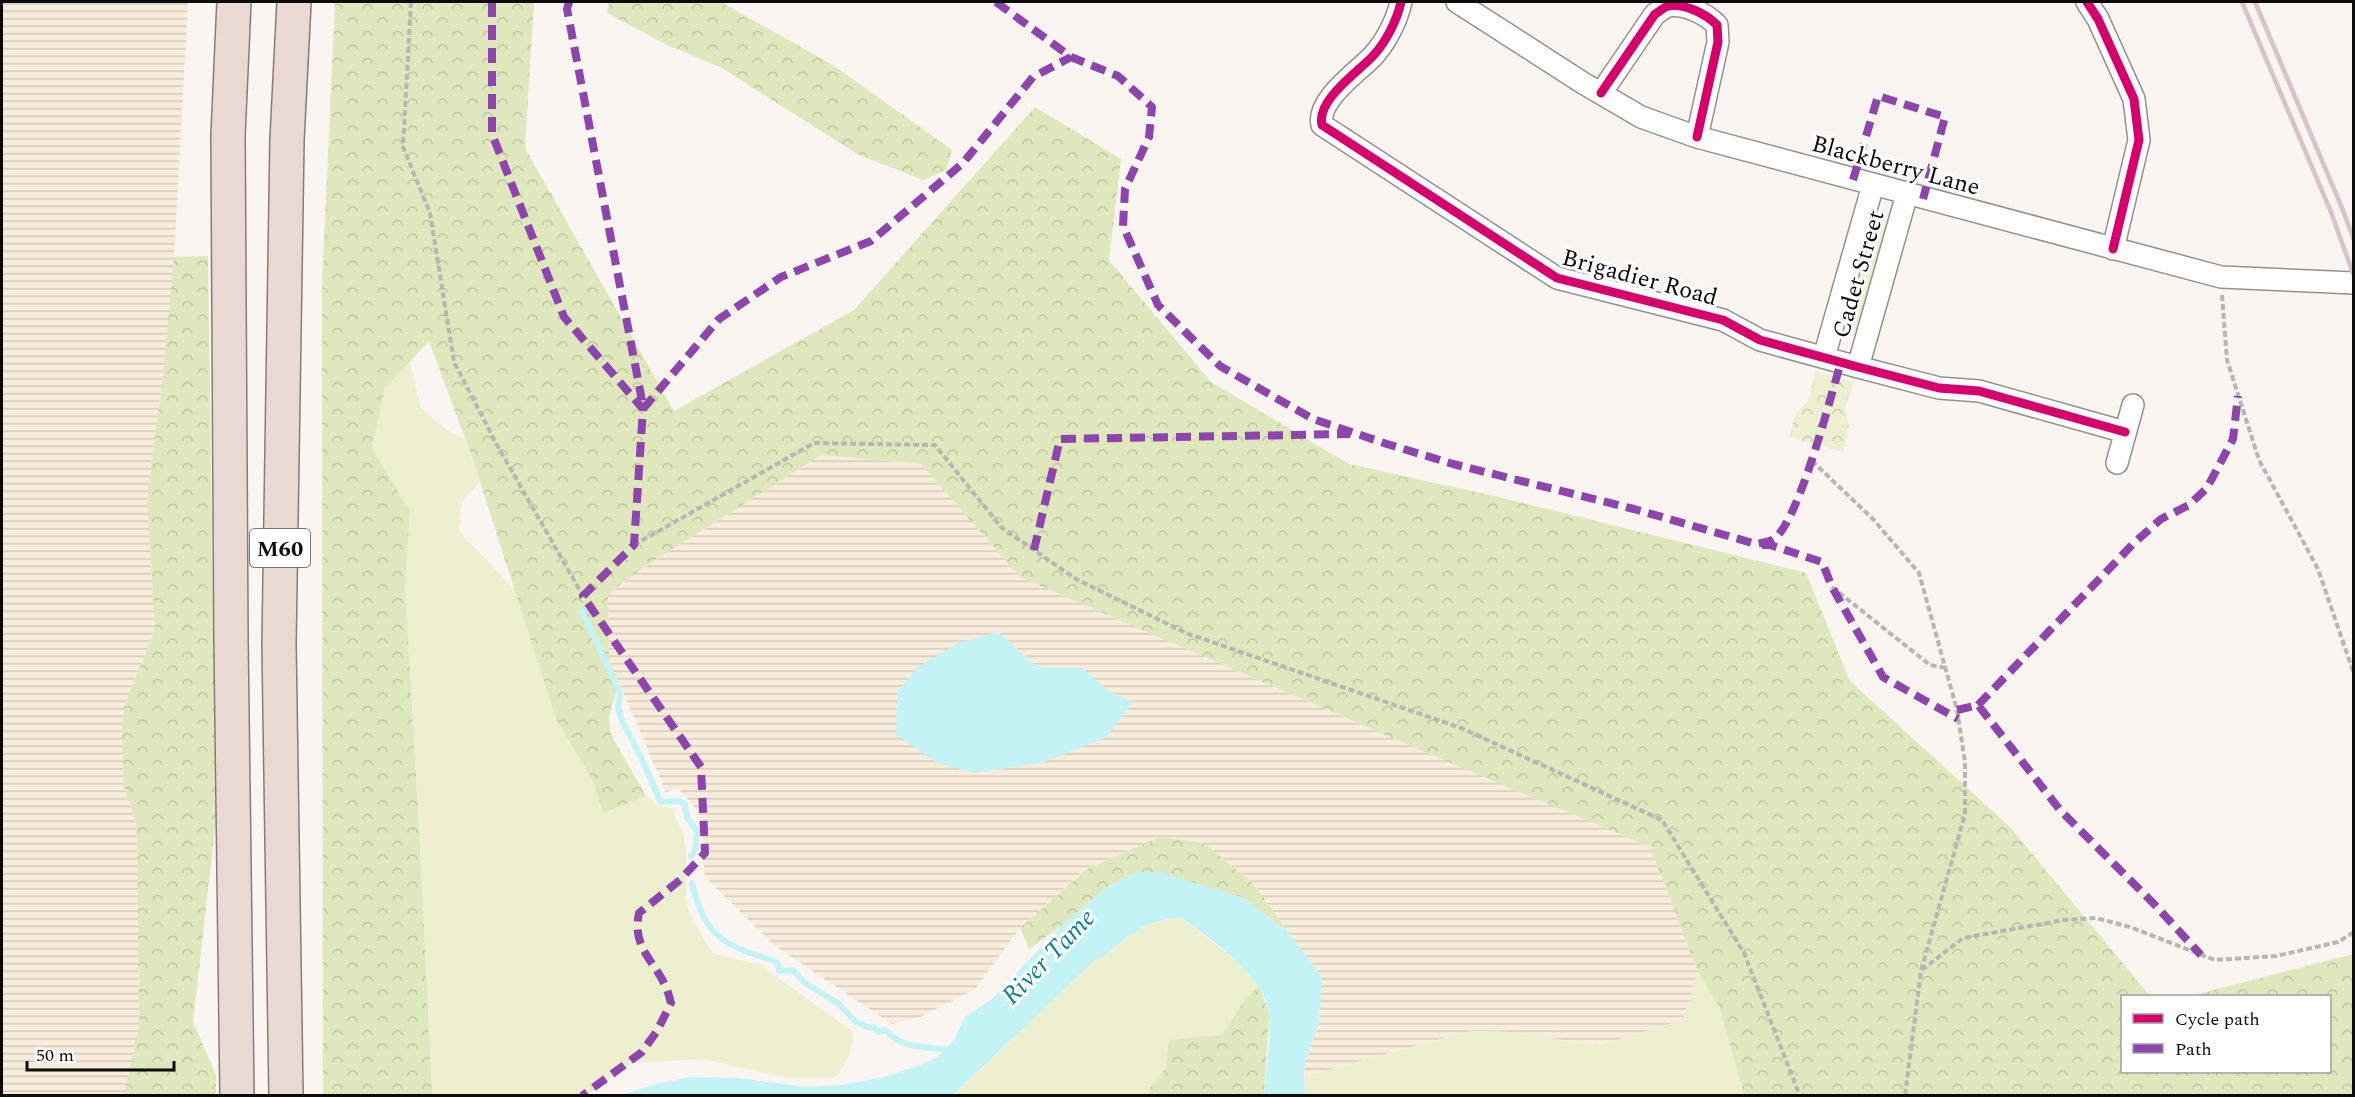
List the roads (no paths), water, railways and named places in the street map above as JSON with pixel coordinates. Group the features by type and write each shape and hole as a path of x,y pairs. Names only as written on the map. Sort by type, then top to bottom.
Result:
{"highway":[{"name":"M60","path":"234,2 228,135 237,1095"},
{"name":"M60","path":"286,1095 279,644 286,152 294,2"}],"street":[{"name":"Brigadier Road","path":"1401,2 1396,20 1374,55 1353,74 1323,110 1322,125 1557,278 1723,320 1760,340 1858,367 1939,388 1979,391 2125,432"},
{"name":"Blackberry Lane","path":"1457,2 1641,117 1697,137 2221,277 2354,283"},
{"path":"2086,2 2098,19 2134,99 2139,140 2113,249"},
{"path":"1600,93 1655,14 1667,6 1683,7 1708,16 1717,25 1718,42 1697,137"},
{"name":"Cadet Street","path":"1824,357 1873,185"},
{"name":"Cadet Street","path":"1858,367 1907,194"},
{"path":"2117,463 2133,405"}],"water":[{"path":"998,632 1038,667 1082,668 1110,692 1133,702 1107,737 1042,763 974,773 937,763 896,735 897,692 918,667 958,643"},
{"name":"River Tame","path":"1138,872 1159,872 1242,897 1288,932 1322,977 1319,1023 1304,1066 1305,1095 1264,1095 1269,1035 1266,1001 1258,986 1235,960 1181,917 1146,925 1093,962 953,1095 622,1095 656,1084 690,1077 739,1078 804,1087 841,1085 888,1076 928,1062 940,1055 954,1040 965,1017 991,1000 1060,927 1106,888"}],"waterway":[{"path":"582,611 620,693 618,708 623,723 661,802 679,801 685,804 687,818 697,831 695,851 691,856"},
{"path":"692,883 697,901 710,927 728,943 772,960 778,964 779,971 793,970 805,983 838,1003 856,1022 874,1027 878,1032 886,1030 899,1041 908,1044 954,1050"}],"railway":[{"path":"2242,2 2331,212 2354,276"},
{"path":"2255,2 2354,240"}]}
